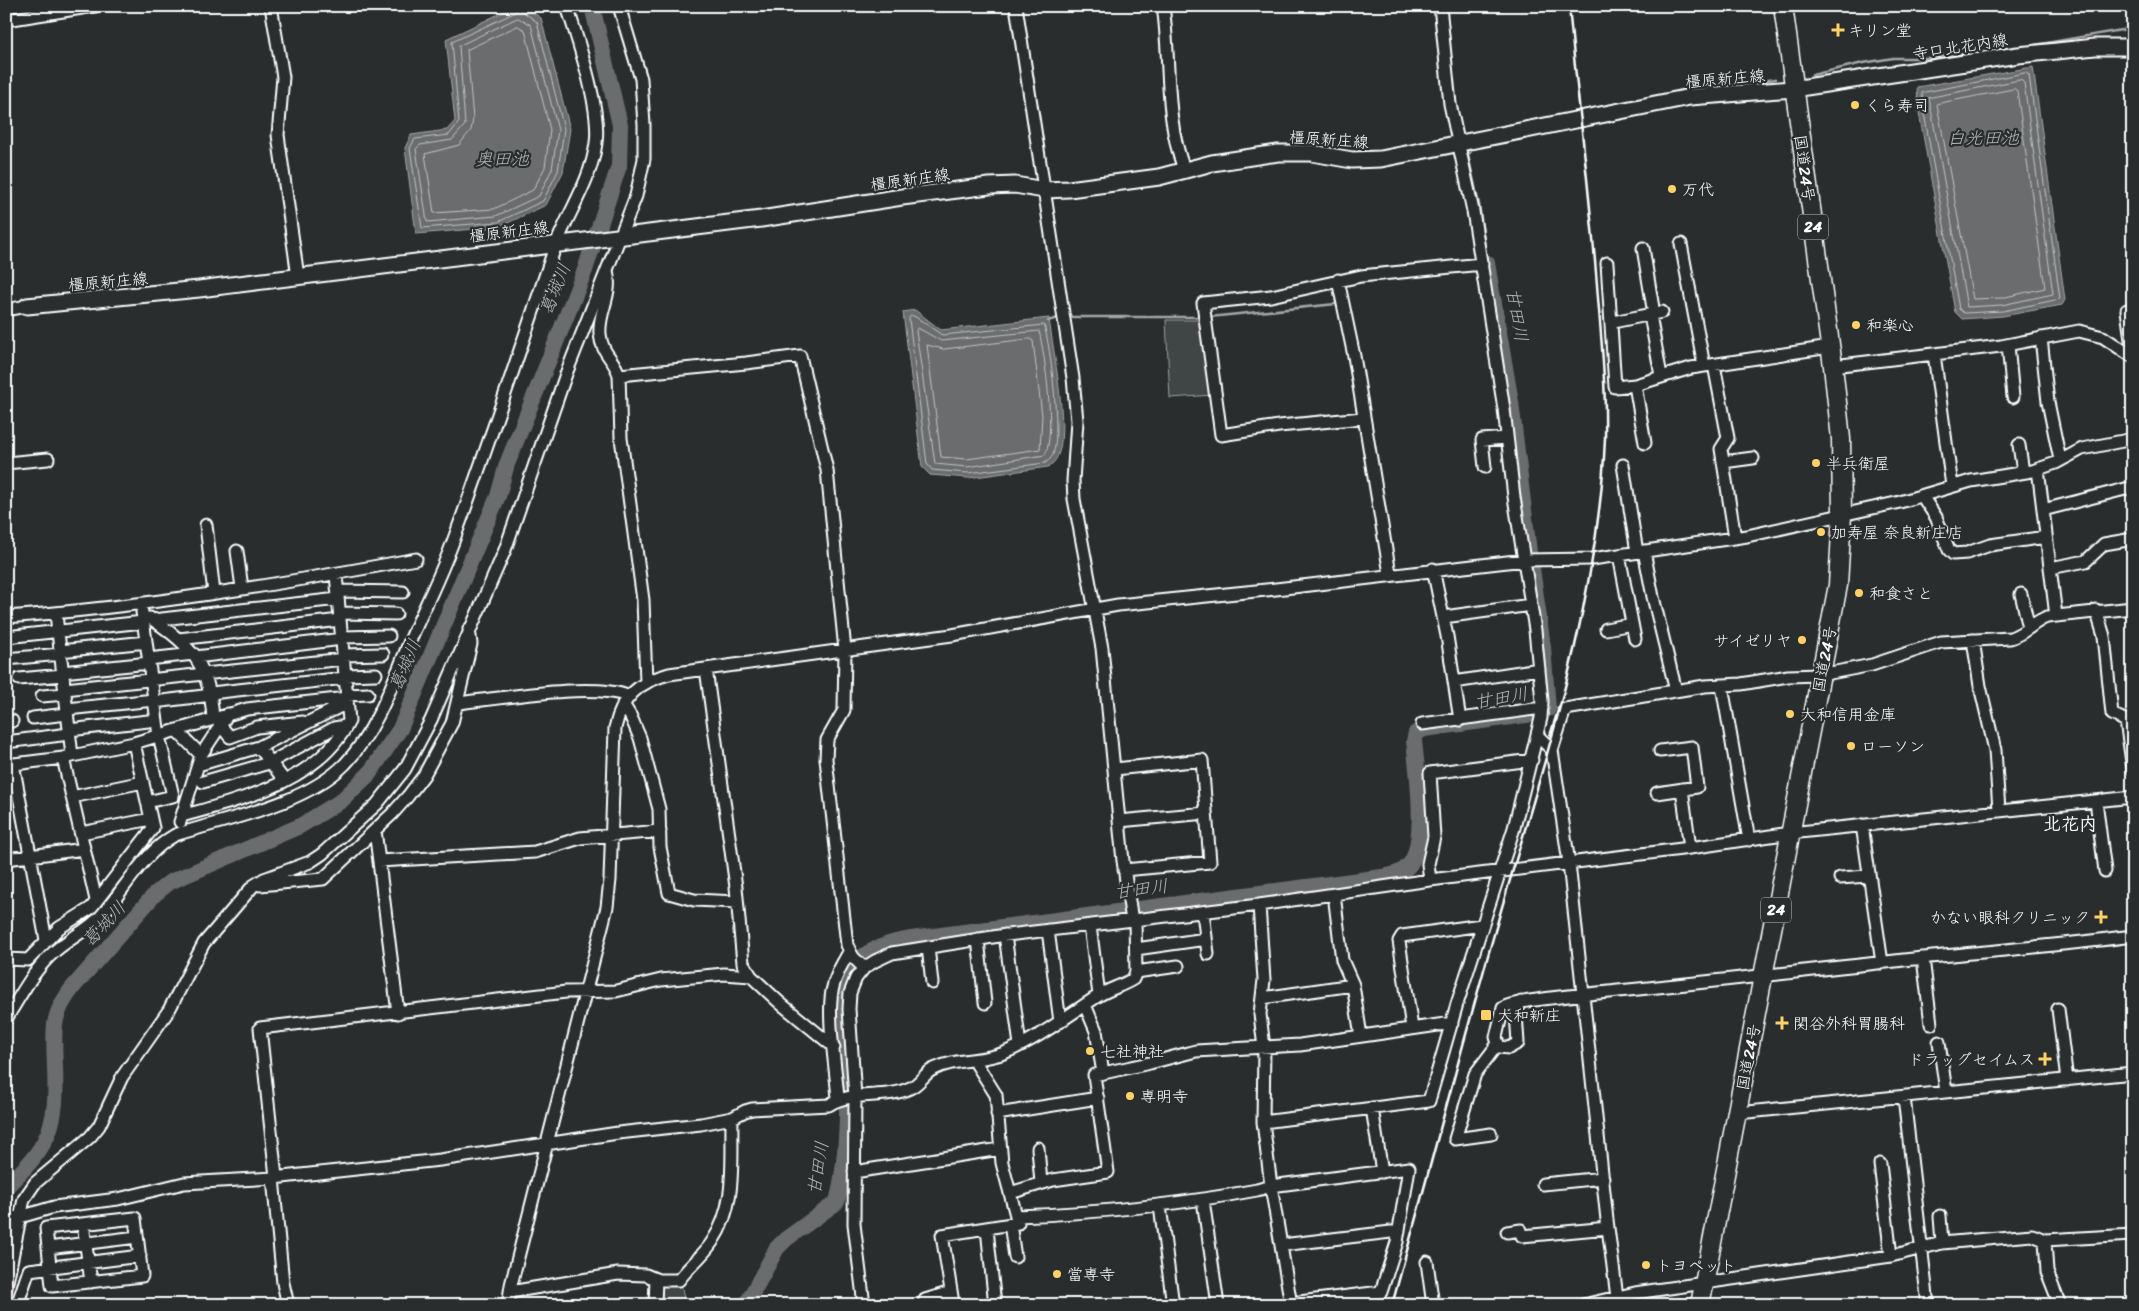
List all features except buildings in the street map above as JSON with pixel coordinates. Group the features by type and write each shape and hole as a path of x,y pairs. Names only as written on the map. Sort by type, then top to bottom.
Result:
{"highway":[{"name":"国道24号","path":"1700,1305 1838,585 1842,514 1841,439 1833,366 1793,89 1783,6"}],"main road":[{"name":"寺口北花内線","path":"1793,89 2018,55 2095,47 2133,47"},
{"name":"橿原新庄線","path":"27,306 298,277 989,186 1015,186 1044,190 1148,179 1212,163 1296,151 1352,160 1381,159 1690,97 1793,89"}],"street":[{"path":"6,20 95,6"},
{"path":"271,6 283,77 278,134 298,277"},
{"path":"6,1019 44,962 55,950 99,918 155,850 175,835 263,808 308,789 344,764 372,727 453,541 581,193 596,144 596,125 587,75 567,6"},
{"path":"6,1287 13,1218 28,1191 54,1165 90,1137 99,1126 122,1077 169,1010 204,943 253,886 264,879 310,862 322,854 377,804 409,762 428,727 469,628 505,550 542,440 607,268 617,236 636,196 644,159 641,79 619,6"},
{"path":"13,1218 54,1207 118,1199 184,1183 274,1178 440,1160 732,1118 744,1111 829,1105 847,1098 889,1094 910,1088 932,1070 953,1061 989,1057 1020,1045 1060,1022 1099,995 1133,979 1136,972 1136,949 1124,870 1102,648 1074,499 1077,422 1064,318 1016,6"},
{"path":"1163,6 1174,145 1184,170"},
{"path":"1263,1122 1430,1101 1452,1023 1514,828 1538,736 1541,713 1539,670 1531,605 1482,264 1460,144 1450,104 1440,6"},
{"path":"1681,244 1709,366 1728,438 1721,449 1735,538"},
{"path":"1643,248 1655,314 1661,376"},
{"path":"1608,263 1613,322 1615,387 1635,385 1661,376 1709,366 1830,347"},
{"path":"1363,418 1279,426 1220,435 1203,303 1339,286 1369,275 1482,264"},
{"path":"607,268 610,289 600,332 604,354 617,368 619,375 621,438 643,600 646,682"},
{"path":"1339,286 1354,356 1390,574"},
{"path":"6,310 27,306"},
{"path":"2133,308 2127,310 2133,356"},
{"path":"1613,322 1655,314"},
{"path":"1833,366 2008,344 2067,332 2091,333 2103,337 2133,356"},
{"path":"2041,338 2048,402 2060,460"},
{"path":"2008,344 2013,397"},
{"path":"1934,354 1952,486"},
{"path":"619,375 800,356 828,478 845,650 844,710 827,740 826,754 857,960 856,978 850,993 848,1009 847,1098 854,1172 854,1224 864,1305"},
{"path":"1635,385 1645,442"},
{"path":"1485,467 1482,440 1507,438"},
{"path":"508,1305 607,907 615,728 625,700 646,682 669,674 952,635 1094,609 1433,569 1524,560 1584,559 1619,556 1735,538 1922,496 1952,486 2038,469 2082,449 2133,440"},
{"path":"2019,445 2023,472"},
{"path":"1723,462 1753,458"},
{"path":"6,462 48,459"},
{"path":"1624,465 1641,552 1676,688"},
{"path":"2038,469 2056,616"},
{"path":"2043,510 2133,487"},
{"path":"1922,496 1936,517 1953,554 1967,553 1990,545 2046,537"},
{"path":"206,525 214,593"},
{"path":"2050,568 2086,561 2104,544 2133,539"},
{"path":"237,551 242,588"},
{"path":"1619,556 1635,639"},
{"path":"6,617 56,614 214,593 416,560"},
{"path":"1433,569 1444,617 1460,720"},
{"path":"182,816 249,797 284,780 319,760 334,744 346,726 349,720 336,574"},
{"path":"6,637 58,633 146,618 271,606 338,595 404,592"},
{"path":"2021,594 2029,628"},
{"path":"128,604 179,639 195,656 206,674 216,722 230,737 257,727 312,721"},
{"path":"1444,617 1531,605"},
{"path":"271,606 273,628"},
{"path":"1618,1301 1608,1228 1569,863 1552,750 1565,709 1676,688 1722,686 1788,676 1820,675 1872,665 1941,642 2019,636 2041,619 2096,610 2133,608"},
{"path":"2096,610 2104,636 2112,714 2129,720 2133,769"},
{"path":"56,614 69,732 68,757 72,797 96,900"},
{"path":"179,639 273,628 340,617 396,614"},
{"path":"146,618 146,642 159,736 173,796 147,802"},
{"path":"1606,629 1632,624"},
{"path":"253,886 323,879 392,814 424,775 452,723 471,644 469,628"},
{"path":"19,679 342,638 389,636"},
{"path":"1973,640 1980,686 1995,750 1999,810"},
{"path":"6,659 146,642"},
{"path":"263,649 265,668"},
{"path":"42,696 343,657 383,654"},
{"path":"706,669 737,902 740,952 743,963 751,976 834,1046"},
{"path":"1454,682 1539,670"},
{"path":"33,718 67,711 376,674"},
{"path":"1722,686 1748,840"},
{"path":"458,703 575,692 611,692 625,700 640,738 659,809 660,847 669,893 694,900 737,902"},
{"path":"46,940 10,765 68,757 134,743 176,730 216,722 228,714 248,709 347,699 368,694"},
{"path":"200,760 255,749 312,721 347,699"},
{"path":"1422,724 1541,713"},
{"path":"6,742 157,720"},
{"path":"175,835 200,760 216,722"},
{"path":"203,782 269,763 334,728 346,726"},
{"path":"176,730 200,760"},
{"path":"244,732 255,749 284,780"},
{"path":"1538,736 1552,750"},
{"path":"6,959 28,960 59,928 91,908 153,828 134,743"},
{"path":"1657,793 1697,787 1692,747 1660,752"},
{"path":"1115,769 1202,760 1210,862 1124,870"},
{"path":"1430,880 1428,864 1434,837 1430,773 1532,760"},
{"path":"72,797 143,782"},
{"path":"1682,789 1690,848"},
{"path":"847,1098 834,1046 832,992 840,968 857,960 928,946 1005,935 1259,905 1430,880 1690,848 1790,833 2133,796"},
{"path":"2096,801 2105,871"},
{"path":"1119,821 1206,813"},
{"path":"81,833 151,819"},
{"path":"1862,825 1882,963"},
{"path":"375,830 398,1013"},
{"path":"379,861 534,852 571,840 660,831"},
{"path":"6,859 84,849"},
{"path":"1840,878 1868,876"},
{"path":"1334,894 1342,960 1353,985 1361,1036"},
{"path":"922,1305 925,1300 952,1298 942,1234 987,1229 1013,1220 1160,1206 1203,1200 1271,1186 1409,1168 1399,1230 1381,1292 1291,1304 1271,1186 1263,1122 1264,1048 1260,1014 1264,980 1259,905"},
{"path":"1202,912 1208,954"},
{"path":"1090,926 1099,995"},
{"path":"1412,1028 1399,941 1402,936 1482,926"},
{"path":"1048,930 1060,1022"},
{"path":"1005,935 1020,1045"},
{"path":"1491,1134 1455,1139 1475,1074 1497,1045 1496,1037 1503,1008 1509,1004 2133,936"},
{"path":"978,939 985,1003"},
{"path":"1136,949 1206,939"},
{"path":"928,946 932,983"},
{"path":"1923,958 1932,1024"},
{"path":"1136,972 1178,966"},
{"path":"288,1305 283,1283 260,1028 587,991 616,991 670,979 724,974 751,976"},
{"path":"1262,998 1353,985"},
{"path":"1497,1045 1504,1049 1515,1046 1518,1043 1516,1013 1521,1002"},
{"path":"1085,1005 1096,1031 1102,1073"},
{"path":"2058,1009 2067,1080"},
{"path":"1010,1193 1041,1183 1108,1172 1094,1075 1150,1064 1196,1051 1264,1048 1452,1023"},
{"path":"1939,1042 1946,1092"},
{"path":"974,1060 993,1089 998,1114 1000,1149 1010,1193 1015,1257"},
{"path":"1738,1113 2133,1072"},
{"path":"1904,1097 1928,1305"},
{"path":"998,1114 1098,1098"},
{"path":"1372,1108 1382,1172"},
{"path":"510,1292 618,1274 646,1275 656,1279 679,1280 711,1244 726,1216 730,1193 732,1118"},
{"path":"1038,1148 1041,1183"},
{"path":"854,1172 1000,1149"},
{"path":"1880,1164 1891,1256"},
{"path":"1543,1184 1603,1178"},
{"path":"1203,1200 1218,1305"},
{"path":"1160,1206 1173,1305"},
{"path":"1940,1216 1942,1243"},
{"path":"135,1218 142,1276 52,1286 46,1228 83,1224 135,1218"},
{"path":"83,1224 90,1282"},
{"path":"1507,1232 1521,1230 1522,1236 1608,1228"},
{"path":"987,1229 995,1305"},
{"path":"1282,1245 1399,1230"},
{"path":"1583,1305 1618,1301 1635,1293 1891,1256 1942,1243 2032,1235 2045,1240 2133,1235"},
{"path":"48,1248 138,1237"},
{"path":"2045,1240 2047,1272 2060,1305"},
{"path":"17,1305 29,1270 140,1256"},
{"path":"1427,1262 1433,1305"},
{"path":"655,1305 656,1279"}],"shaded area":[{"path":"1166,320 1203,320 1213,395 1170,398"},
{"path":"681,1283 685,1305 659,1305 659,1285"}],"water":[{"name":"奥田池","path":"516,6 523,6 541,18 570,129 563,172 546,205 499,227 416,234 405,148 411,135 447,130 455,121 446,39"},
{"name":"白光田池","path":"2033,67 2065,300 2062,305 2003,316 1962,319 1955,312 1918,107 1917,87"},
{"path":"915,310 941,330 1049,318 1059,386 1062,423 1059,452 1052,464 1048,467 968,478 930,475 922,467 903,312"}],"waterway":[{"name":"葛城川","path":"6,1187 36,1154 50,1128 54,1114 56,1084 55,1024 62,1004 74,986 155,894 170,882 300,826 341,801 369,774 400,729 498,496 507,464 585,270 619,166 620,125 592,6"},
{"path":"1812,75 1893,58 1929,58 2023,47 2133,28"},
{"path":"1702,89 1775,79"},
{"path":"1504,126 1583,111"},
{"path":"1474,148 1468,155 1479,204 1487,263"},
{"name":"甘田川","path":"1487,263 1511,402 1529,552"},
{"path":"1209,317 1336,304 1335,292"},
{"path":"1048,321 1061,317"},
{"path":"1067,317 1201,317"},
{"name":"甘田川","path":"746,1305 777,1248 786,1239 837,1202 844,1162 847,1118 847,1092 840,1016 841,994 847,975 859,959 880,947 911,939 1382,877 1401,872 1410,864 1415,853 1420,822 1419,786 1414,741 1416,733 1424,729 1533,714 1548,709 1543,647 1532,568"},
{"path":"1548,709 1562,707"}],"railway":[{"path":"1392,1305 1480,984 1564,691 1579,629 1591,566 1600,502 1605,438 1601,333 1592,225 1569,6"}],"place":[{"name":"キリン堂","path":"1838,30"},
{"name":"くら寿司","path":"1855,105"},
{"name":"万代","path":"1672,189"},
{"name":"和楽心","path":"1856,325"},
{"name":"半兵衛屋","path":"1816,463"},
{"name":"加寿屋 奈良新庄店","path":"1821,532"},
{"name":"和食さと","path":"1859,593"},
{"name":"サイゼリヤ","path":"1802,640"},
{"name":"大和信用金庫","path":"1790,714"},
{"name":"ローソン","path":"1851,746"},
{"name":"かない眼科クリニック","path":"2101,917"},
{"name":"大和新庄","path":"1486,1015"},
{"name":"関谷外科胃腸科","path":"1782,1023"},
{"name":"七社神社","path":"1090,1051"},
{"name":"ドラッグセイムス","path":"2045,1059"},
{"name":"専明寺","path":"1130,1096"},
{"name":"トヨペット","path":"1646,1265"},
{"name":"當専寺","path":"1057,1274"}],"district":[{"name":"北花内","path":"2070,824"}]}
